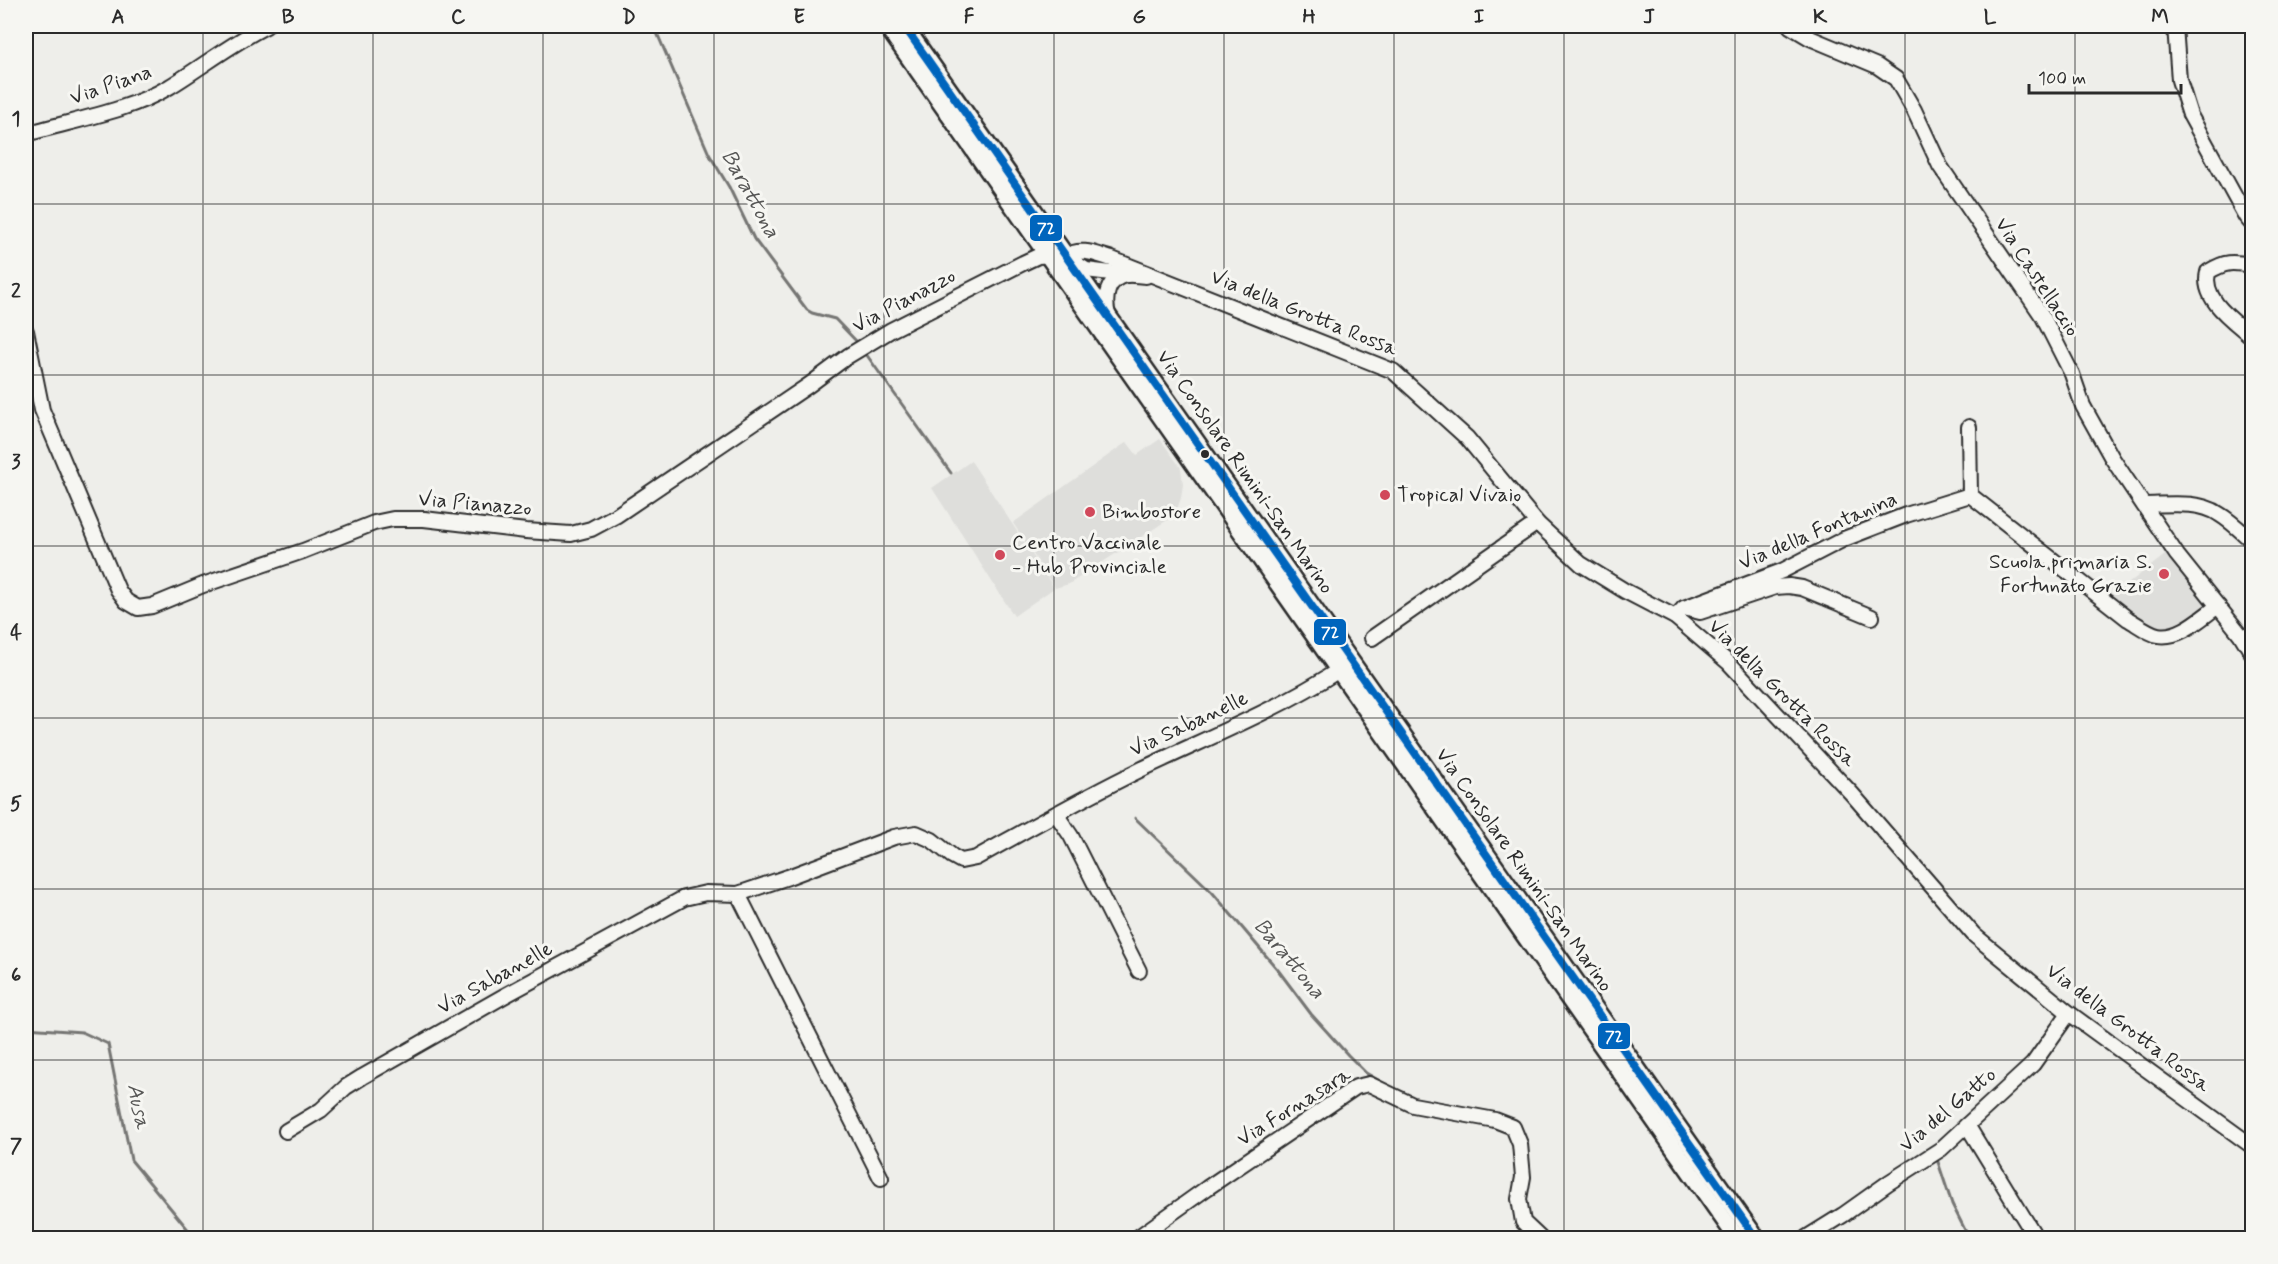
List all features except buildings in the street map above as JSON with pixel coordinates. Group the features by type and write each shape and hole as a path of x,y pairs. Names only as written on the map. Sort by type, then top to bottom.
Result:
{"main road":[{"name":"Via Consolare Rimini-San Marino","path":"888,26 1737,1239"},
{"name":"Via Consolare Rimini-San Marino","path":"904,26 1756,1239"}],"street":[{"name":"Via Piana","path":"26,134 139,101 169,87 251,33 266,26"},
{"name":"Via Castellaccio","path":"1790,26 1810,38 1877,66 1896,79 1914,110 1940,166 2043,317 2072,374 2083,406 2112,458 2177,555 2253,653"},
{"path":"2175,26 2179,80 2190,115 2246,217 2253,224"},
{"name":"Via della Grotta Rossa","path":"1154,276 1086,270 1065,256 1074,251 1085,251 1139,268 1393,371 1467,438 1537,523 1581,564 1625,591 1679,612 1769,704 1852,794 1974,935 2069,1013 2253,1146"},
{"path":"1048,254 1065,256"},
{"name":"Via Pianazzo","path":"26,331 42,410 118,590 126,600 138,608 152,606 203,585 393,519 423,519 571,534 591,529 617,515 848,356 891,330 1023,263 1048,254"},
{"path":"2253,265 2223,263 2208,272 2206,280 2209,294 2225,313 2253,337"},
{"path":"1109,318 1105,296 1110,285 1127,275"},
{"path":"1969,427 1970,495 2128,619 2156,635 2169,635 2180,632 2218,606"},
{"name":"Via della Fontanina","path":"1679,612 1782,571 1844,539 1906,515 1970,495"},
{"path":"2144,506 2174,504 2218,512 2253,542"},
{"path":"1372,638 1537,523"},
{"name":"Via della Fontanina","path":"1679,612 1700,612 1775,587 1789,586 1802,588 1872,618"},
{"name":"Via Sabanelle","path":"286,1131 321,1110 346,1087 362,1077 504,996 684,898 706,892 738,894 788,878 894,837 916,833 932,840 961,861 976,858 1137,771 1264,712 1318,684 1339,670"},
{"path":"1056,814 1071,836 1139,971"},
{"path":"738,894 882,1178"},
{"name":"Via del Gatto","path":"1806,1239 1888,1182 1941,1149 2033,1064 2069,1013"},
{"name":"Via Fornasara","path":"1137,1239 1207,1188 1356,1087 1369,1084 1413,1105 1495,1120 1513,1127 1520,1144 1522,1177 1519,1198 1523,1222 1540,1239"},
{"path":"1967,1125 2036,1239"}],"shaded area":[{"name":"Bimbostore","path":"1160,439 1181,468 1183,484 1175,515 1069,584 1055,588 1013,523 1127,442 1137,455"},
{"path":"971,461 1054,588 1014,616 932,488"},
{"name":"Scuola primaria S. Fortunato Grazie","path":"2170,551 2212,606 2167,632 2153,629 2111,597"}],"waterway":[{"name":"Barattona","path":"654,26 709,154 729,187 754,239 807,310 835,319 858,343"},
{"name":"Barattona","path":"866,354 951,473"},
{"name":"Barattona","path":"1135,818 1212,892 1278,970 1311,1014 1348,1055 1366,1073 1392,1088"},
{"name":"Ausa","path":"26,1028 82,1032 108,1044 131,1160 195,1238"},
{"name":"Barattona","path":"1937,1159 1952,1204 1969,1238"}],"transit line":[{"name":"72","path":"904,26 1756,1238"}],"place":[{"name":"Tropical Vivaio","path":"1385,495"},
{"name":"Bimbostore","path":"1090,512"},
{"name":"Centro Vaccinale - Hub Provinciale","path":"1000,555"},
{"name":"Scuola primaria S. Fortunato Grazie","path":"2164,574"}]}
